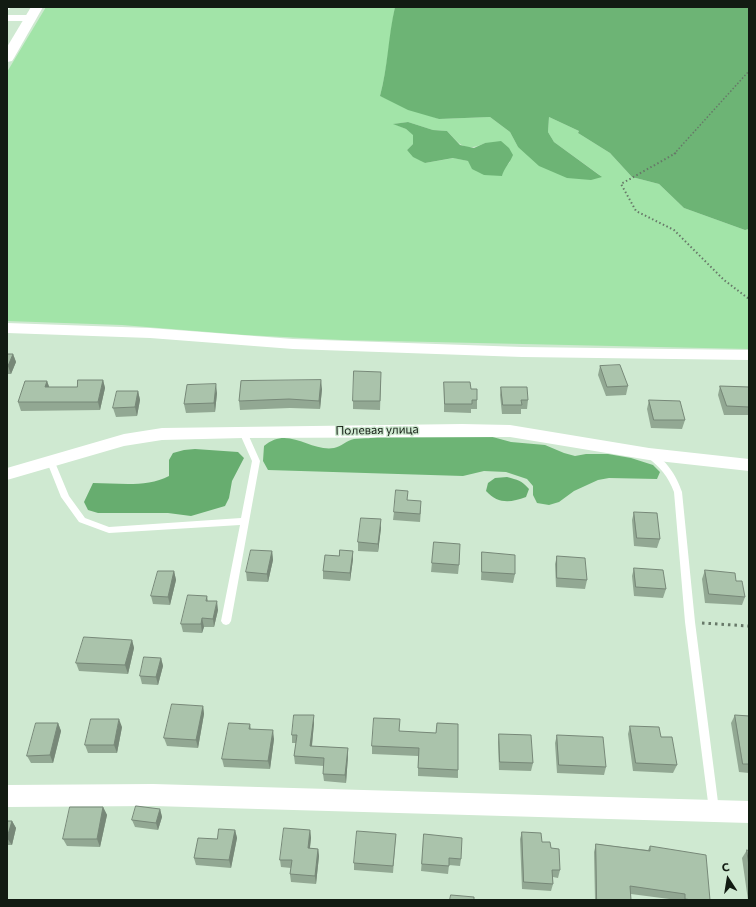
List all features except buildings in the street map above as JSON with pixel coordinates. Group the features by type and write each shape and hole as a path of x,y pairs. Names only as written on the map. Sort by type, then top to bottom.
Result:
{"street":[{"path":"7,18 34,12"},
{"path":"7,58 34,12"},
{"path":"7,328 150,332 316,345 522,352 749,355"},
{"name":"Полевая улица","path":"7,474 124,440 154,436 243,432 454,430 510,431 649,454 749,465"},
{"path":"7,796 153,795 749,812"}],"lane":[{"path":"226,620 256,461 243,432"},
{"path":"649,454 666,468 674,478 678,492 690,622 714,811"},
{"path":"51,462 65,497 82,520 109,530 245,521"}],"path":[{"path":"749,71 677,152 621,184 636,211 674,230 724,280 749,299"},
{"path":"690,622 749,626"}],"shaded area":[{"path":"46,7 395,7 385,74 380,96 439,119 490,117 510,132 518,147 601,176 554,142 548,132 549,117 579,131 578,133 610,153 632,177 659,184 684,208 745,230 749,229 749,349 342,340 245,335 122,325 7,321 7,72","holes":["408,122 433,130 447,131 464,146 473,147 485,143 510,162 503,170 502,176 468,161 454,158 425,163 407,150 413,144 414,135 406,129 394,124"]},
{"path":"395,7 749,7 749,229 745,230 684,208 659,184 632,177 610,153 578,133 579,131 549,117 548,132 554,142 602,177 591,180 567,178 539,166 518,147 510,132 490,117 439,119 408,110 380,96 385,74"},
{"path":"408,122 433,130 447,131 460,145 474,148 485,143 501,141 509,148 513,155 502,176 484,175 472,169 468,161 453,158 425,163 413,157 407,150 413,144 413,135 406,129 393,124"},
{"path":"384,435 489,436 511,442 545,445 575,456 586,454 608,454 631,458 653,465 660,472 657,479 609,478 598,480 574,491 559,502 549,505 537,503 533,495 533,486 527,479 506,472 484,471 463,476 268,470 263,461 264,446 273,440 282,438 290,438 325,448 334,448 354,439 372,438"},
{"path":"195,449 238,452 244,458 232,481 229,498 225,506 191,516 168,513 98,513 88,510 84,502 93,483 131,484 160,480 169,476 169,460 173,453"},
{"path":"507,477 519,481 529,489 526,497 504,501 495,498 486,491 488,483 495,478"}]}
